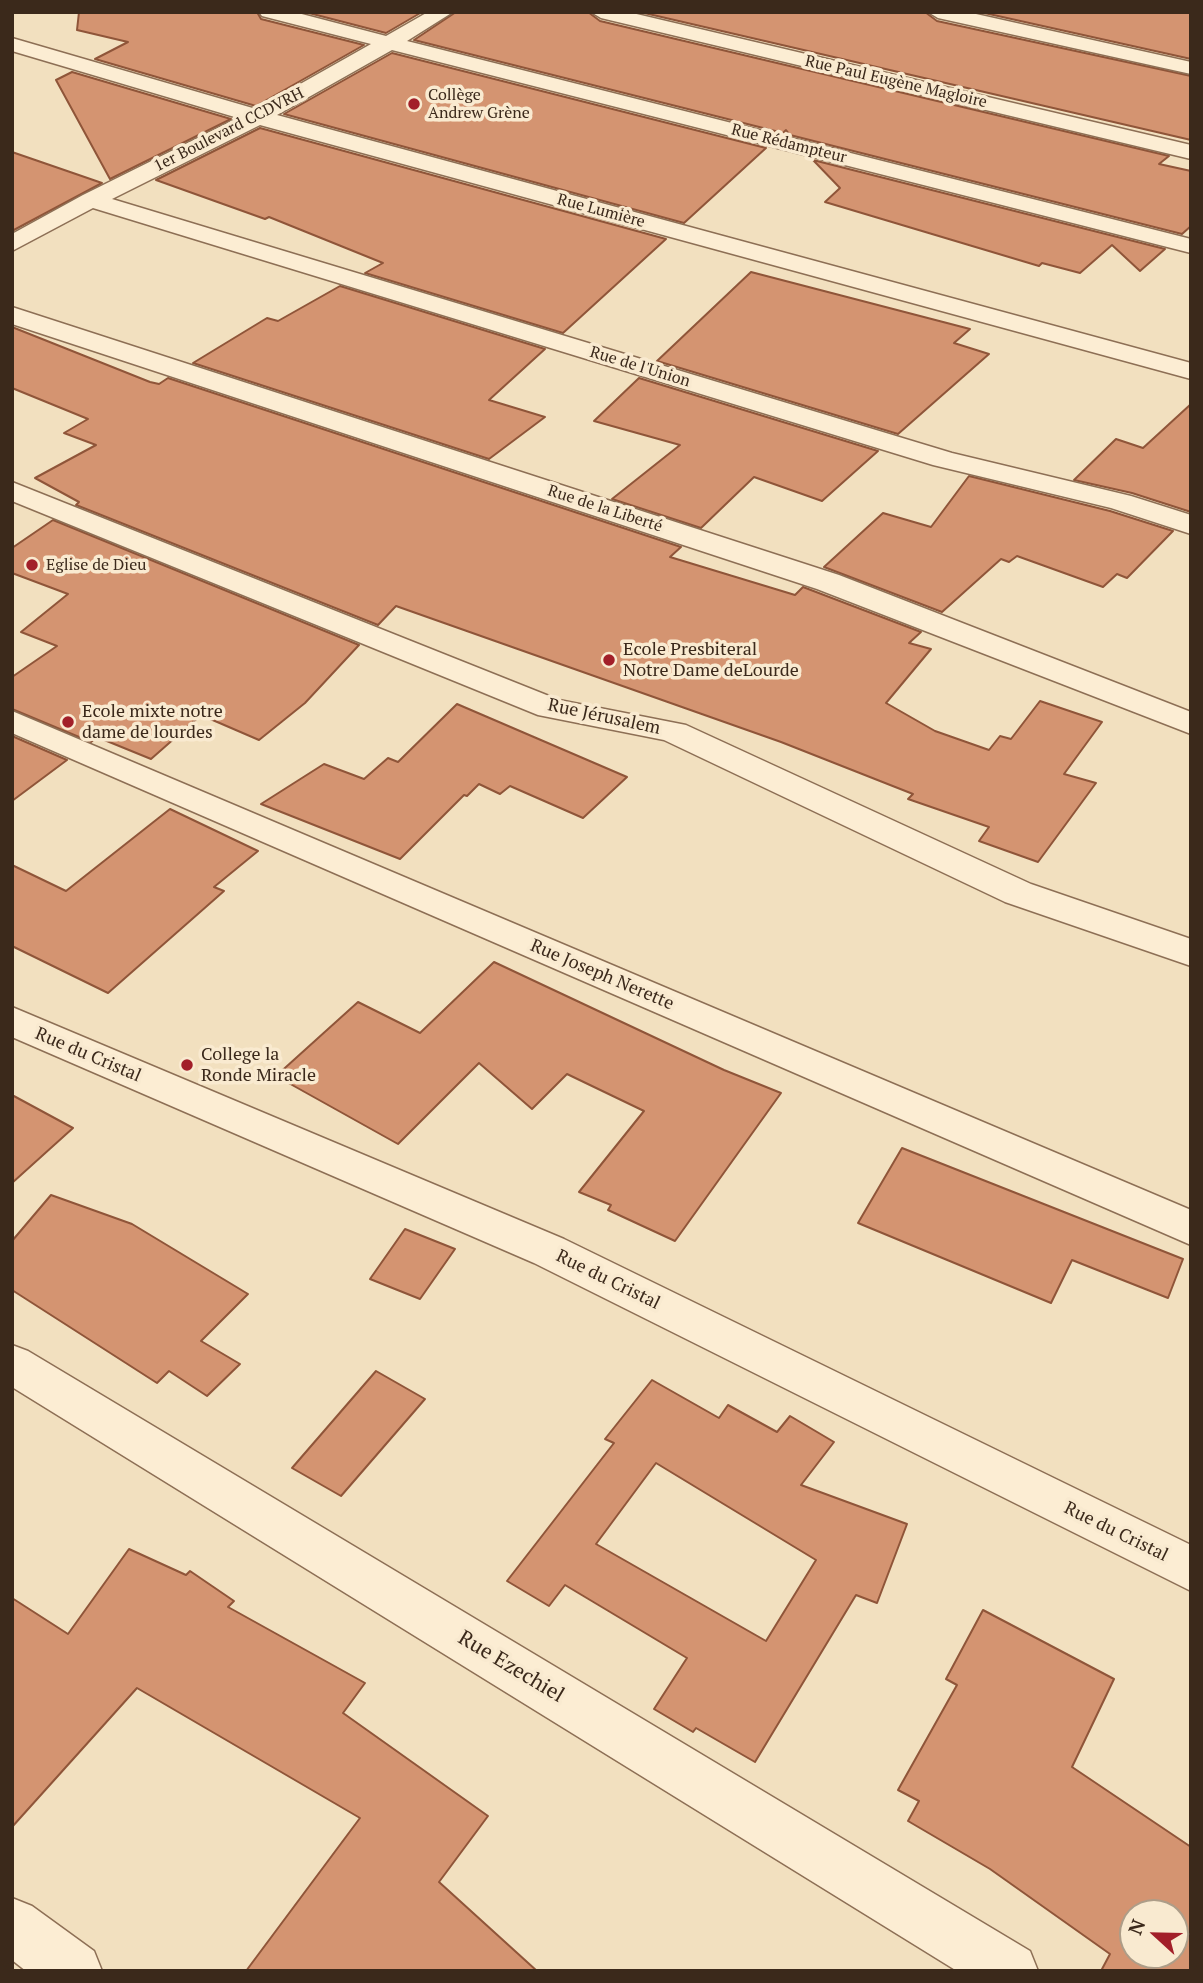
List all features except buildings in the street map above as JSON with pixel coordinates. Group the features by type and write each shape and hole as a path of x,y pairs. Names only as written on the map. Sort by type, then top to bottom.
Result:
{"street":[{"name":"Rue Rédampteur","path":"269,12 1191,246"},
{"name":"1er Boulevard CCDVRH","path":"12,244 92,200 258,117 443,12"},
{"name":"Rue Paul Eugène Magloire","path":"601,12 1191,152"},
{"path":"938,12 1191,68"},
{"name":"Rue Lumière","path":"17,48 258,117 1191,371"},
{"name":"Rue de l'Union","path":"92,200 943,459 1121,502 1191,525"},
{"name":"Rue de la Liberté","path":"12,315 828,582 1191,724"},
{"name":"Rue Jérusalem","path":"12,491 550,708 674,732 1017,892 1191,953"},
{"name":"Rue Joseph Nerette","path":"12,721 1191,1228"},
{"name":"Rue du Cristal","path":"12,1021 549,1251 1191,1569"},
{"name":"Rue Ezechiel","path":"12,1364 1010,1971"},
{"path":"12,1926 74,1971"}],"place":[{"name":"Collège Andrew Grène","path":"414,104"},
{"name":"Eglise de Dieu","path":"32,565"},
{"name":"Ecole Presbiteral Notre Dame deLourde","path":"609,660"},
{"name":"Ecole mixte notre dame de lourdes","path":"68,722"},
{"name":"College la Ronde Miracle","path":"187,1065"}]}
